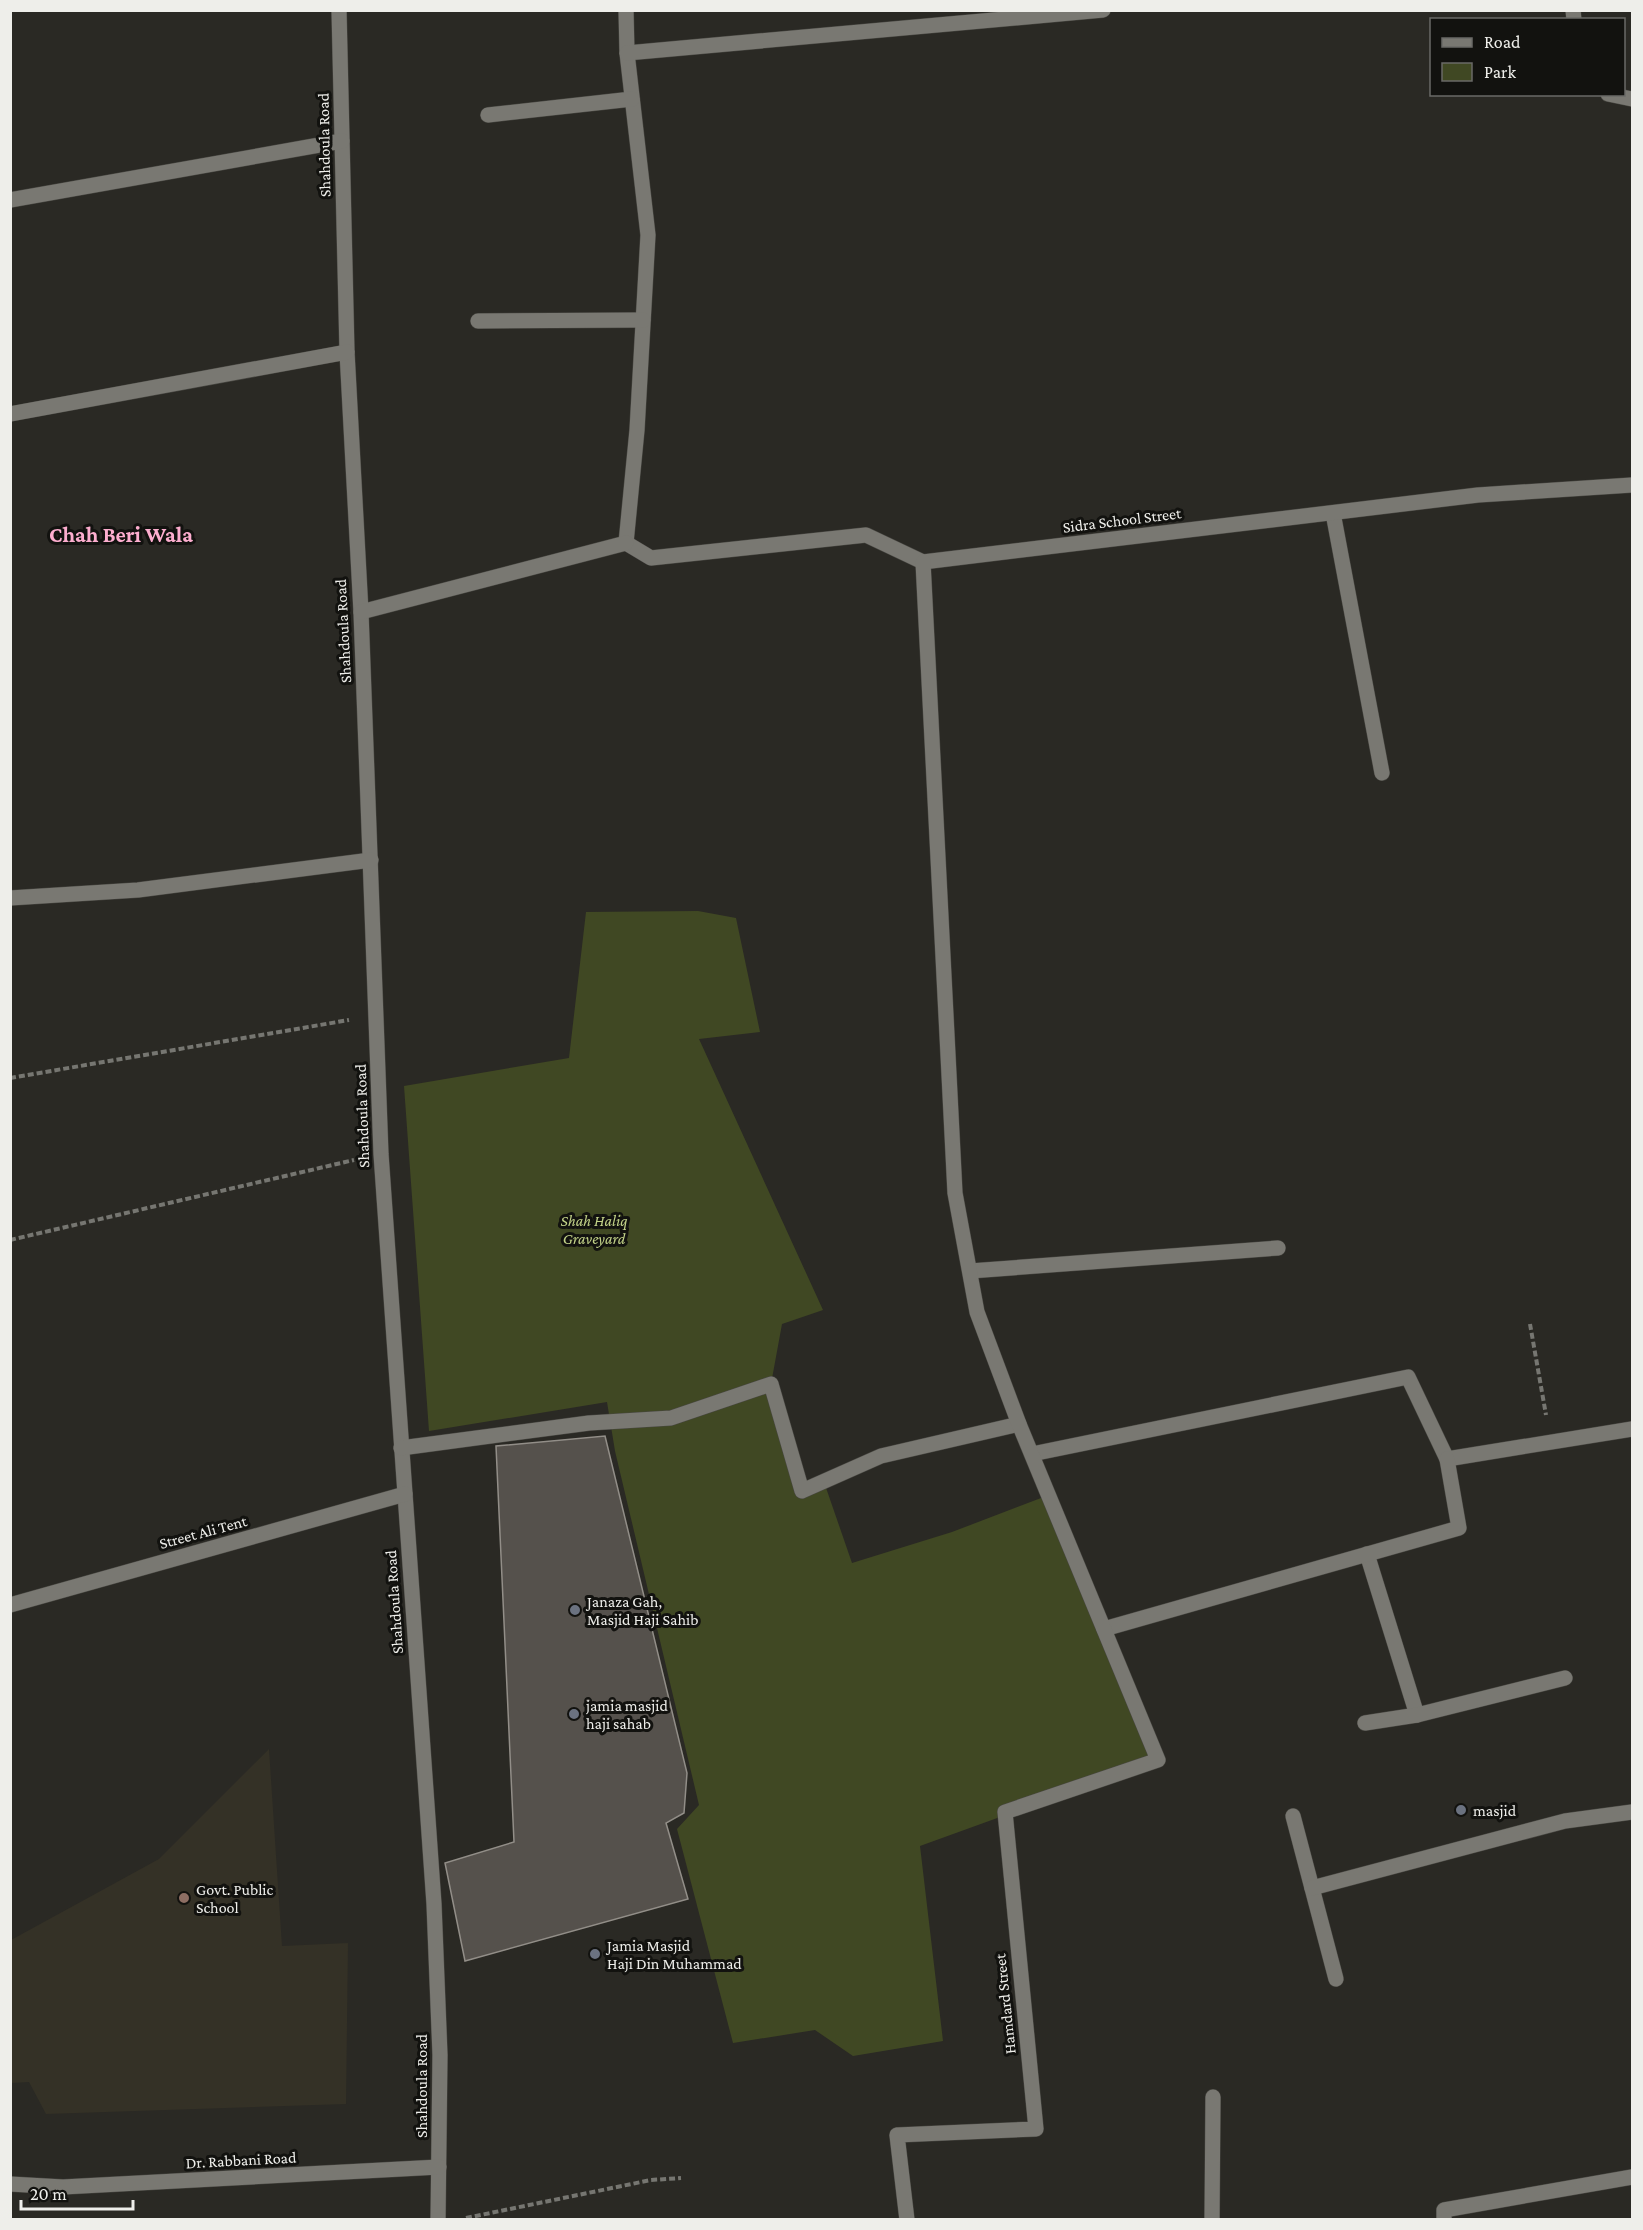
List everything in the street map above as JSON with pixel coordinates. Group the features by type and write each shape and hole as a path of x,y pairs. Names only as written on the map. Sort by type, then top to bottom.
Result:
{"street":[{"name":"Shahdoula Road","path":"339,10 347,352 361,612 381,1154 434,1904 440,2055 438,2220"},
{"path":"626,10 627,52 648,235 626,543"},
{"path":"627,52 1103,10"},
{"path":"488,115 632,99"},
{"path":"10,200 342,141"},
{"path":"478,321 643,320"},
{"path":"10,414 347,352"},
{"name":"Sidra School Street","path":"923,562 1478,495 1632,485"},
{"path":"1333,513 1382,772"},
{"path":"361,612 626,543 651,558 866,535 923,562 955,1193 977,1312 1019,1424 1104,1629 1459,1528 1448,1459 1408,1377 1032,1454"},
{"path":"10,898 138,890 371,860"},
{"path":"970,1271 1278,1248"},
{"path":"401,1448 589,1423 671,1418 771,1384 802,1491 881,1456 1019,1424"},
{"path":"1448,1459 1632,1429"},
{"name":"Street Ali Tent","path":"10,1605 405,1494"},
{"path":"1367,1554 1417,1715"},
{"name":"Hamdard Street","path":"907,2220 897,2134 1036,2128 1005,1812 1158,1760 1104,1629"},
{"path":"1365,1723 1417,1715 1565,1678"},
{"path":"1312,1888 1565,1821 1632,1812"},
{"path":"1293,1816 1335,1979"},
{"path":"1212,2220 1213,2097"},
{"name":"Dr. Rabbani Road","path":"10,2184 63,2187 438,2167"},
{"path":"1444,2220 1444,2210 1632,2177"},
{"path":"10,2195 63,2187"}],"path":[{"path":"10,1078 376,1015"},
{"path":"10,1240 381,1154"},
{"path":"1530,1324 1551,1442"},
{"path":"456,2220 651,2180 681,2178"}],"shaded area":[{"name":"Govt. Public School","path":"269,1749 282,1946 348,1943 346,2104 46,2114 29,2082 11,2083 11,1940 159,1859"}],"green space":[{"name":"Shah Haliq Graveyard","path":"698,911 736,918 760,1032 699,1039 823,1310 782,1324 771,1384 802,1491 824,1482 852,1563 952,1532 1049,1495 1158,1760 920,1846 943,2041 853,2056 815,2030 733,2043 677,1829 699,1805 615,1451 607,1402 429,1431 404,1086 569,1058 586,912"}],"building":[{"name":"Janaza Gah, Masjid Haji Sahib","path":"605,1436 687,1773 684,1813 666,1823 688,1899 465,1961 445,1863 514,1842 496,1446"}],"place":[{"name":"Janaza Gah, Masjid Haji Sahib","path":"575,1610"},
{"name":"jamia masjid haji sahab","path":"574,1714"},
{"name":"masjid","path":"1461,1810"},
{"name":"Govt. Public School","path":"184,1898"},
{"name":"Jamia Masjid Haji Din Muhammad","path":"595,1954"}],"district":[{"name":"Chah Beri Wala","path":"121,534"}]}
